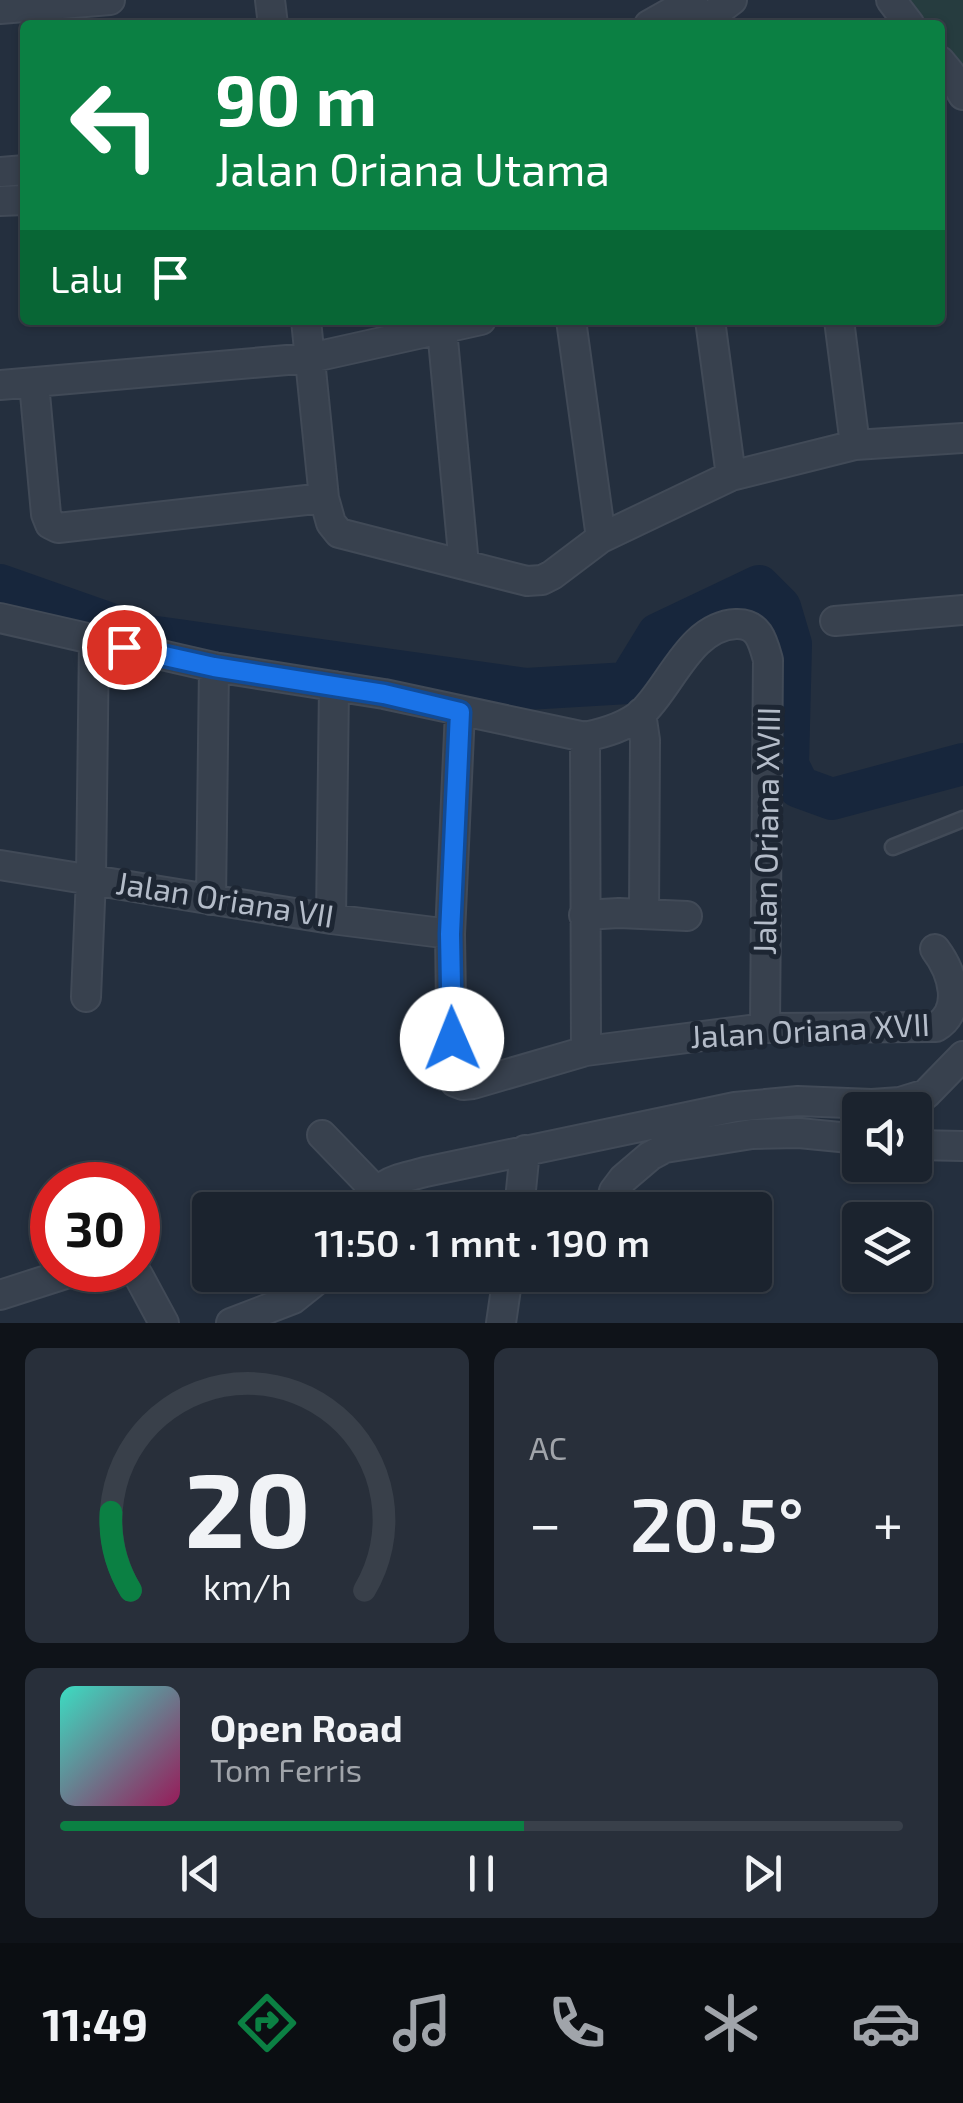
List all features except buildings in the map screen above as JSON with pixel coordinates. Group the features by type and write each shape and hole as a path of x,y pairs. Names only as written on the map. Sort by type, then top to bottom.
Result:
{"street":[{"path":"0,9 110,0"},
{"path":"658,20 693,0"},
{"path":"706,20 732,0"},
{"path":"307,325 328,511 339,532 527,580 552,575 601,538 731,476 854,444 963,438"},
{"path":"0,385 310,358 459,325"},
{"path":"572,325 601,538"},
{"path":"711,325 731,476"},
{"path":"840,325 854,444"},
{"path":"442,329 464,566"},
{"path":"34,383 46,514 50,524 58,528 328,511"},
{"path":"835,621 963,610"},
{"path":"0,618 214,667 384,694 584,737 612,731 641,713 645,740 644,914"},
{"name":"Jalan Oriana XVIII","path":"641,713 692,648 710,632 732,624 748,624 761,635 768,660 764,1028"},
{"path":"86,997 94,641"},
{"path":"211,900 214,667"},
{"path":"330,919 334,686"},
{"path":"450,934 460,712"},
{"path":"584,737 586,1050"},
{"name":"Jalan Oriana VII","path":"0,865 330,919 450,934"},
{"path":"584,914 686,916"},
{"name":"Jalan Oriana XVII","path":"450,934 452,1074 455,1082 463,1085 586,1050 764,1028 936,1028 950,1022 957,1010 958,992 953,974 935,948"},
{"path":"380,1192 425,1172 735,1107 798,1101 900,1102 926,1094 963,1056"},
{"path":"614,1192 622,1178 666,1148 752,1134 799,1132 842,1137"},
{"path":"322,1135 374,1192"},
{"path":"932,1145 963,1146"},
{"path":"521,1192 525,1150"},
{"path":"0,1295 30,1285"},
{"path":"147,1292 164,1323"},
{"path":"287,1292 293,1299"},
{"path":"231,1323 302,1292"},
{"path":"501,1323 506,1292"}],"lane":[{"path":"893,847 963,819"}],"green space":[{"path":"894,0 963,0 963,75 945,63 945,20 909,20"}],"waterway":[{"path":"0,585 142,635 526,689 628,683 658,634 759,586 780,607 791,644 788,765 799,787 832,799 963,764"}],"route":[{"path":"124,647 214,667 384,694 460,712 450,934 452,1039"}]}
